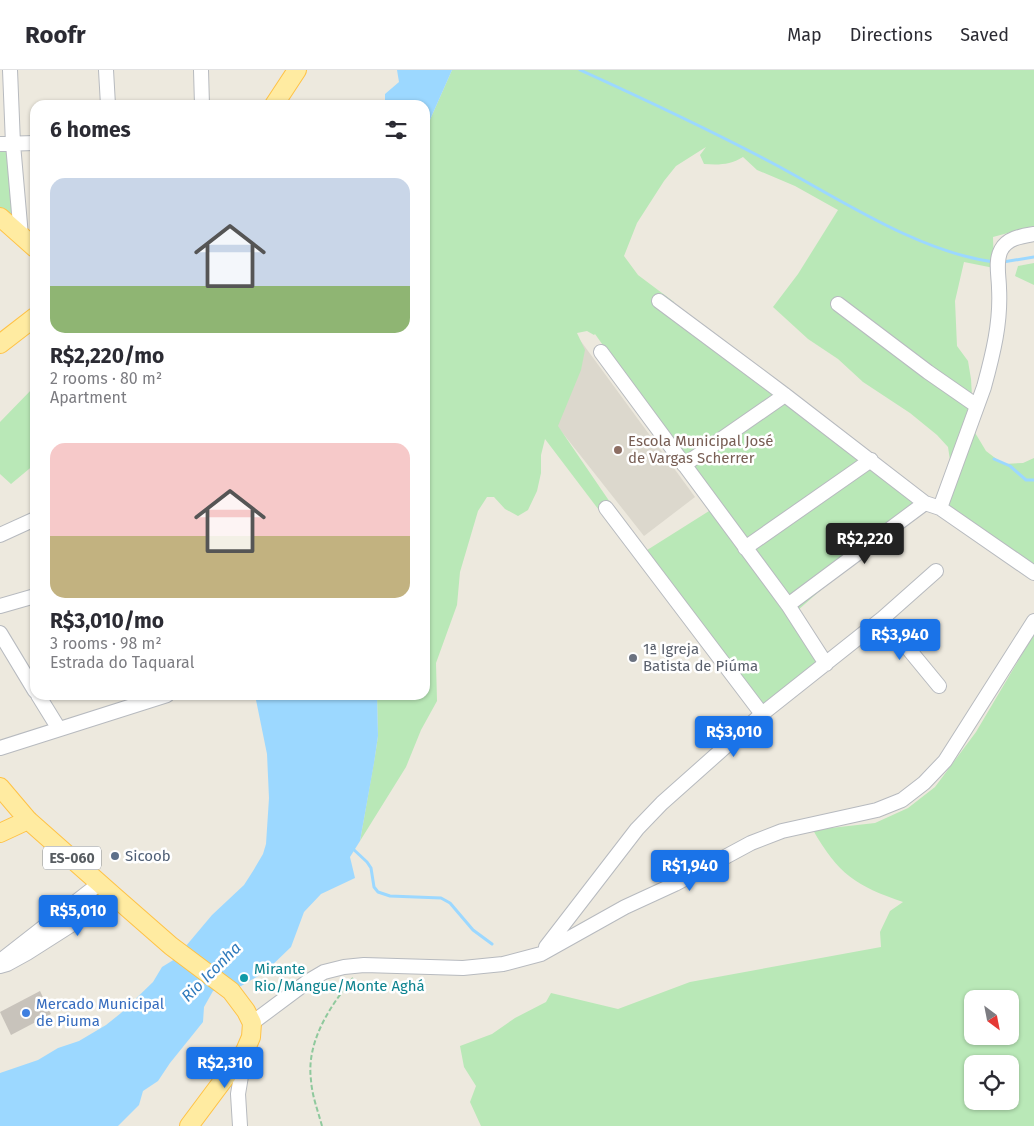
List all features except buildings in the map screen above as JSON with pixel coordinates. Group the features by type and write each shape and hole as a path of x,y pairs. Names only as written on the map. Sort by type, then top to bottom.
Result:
{"main road":[{"path":"277,100 296,70"},
{"path":"0,217 30,244"},
{"path":"0,344 30,321"},
{"name":"ES-060","path":"0,787 28,820 115,897 171,946 231,991 246,1011 252,1023"},
{"path":"0,833 28,820"},
{"path":"189,1126 245,1051 251,1037 252,1023"}],"street":[{"path":"10,70 7,144 21,236"},
{"path":"106,70 108,100"},
{"path":"201,70 202,100"},
{"path":"7,144 30,143"},
{"path":"940,508 984,387 998,332 1000,300 998,256 1006,243 1014,238 1034,234"},
{"path":"659,301 786,395 925,503 940,508 1034,573"},
{"path":"838,304 928,372 977,406"},
{"path":"601,352 788,605 826,664"},
{"path":"684,465 786,395"},
{"path":"745,548 871,460"},
{"path":"788,605 925,503"},
{"path":"606,508 762,714"},
{"path":"0,535 30,521"},
{"path":"541,954 637,830 662,803 762,714 883,618 936,571"},
{"path":"0,606 30,597"},
{"path":"883,618 939,686"},
{"path":"252,1023 307,982 324,972 344,966 464,968 503,964 541,954 625,907 675,884 751,843 782,830 877,810 902,800 924,783 945,761 1034,621"},
{"path":"0,633 30,683"},
{"path":"41,700 59,729"},
{"path":"0,748 59,729 135,700"},
{"path":"24,949 100,883"},
{"path":"0,965 6,956 24,949 115,897"},
{"path":"240,1126 238,1094 245,1051"}],"path":[{"path":"322,1126 310,1079 317,1036 326,1014 339,994 364,965"}],"shaded area":[{"name":"Escola Municipal José de Vargas Scherrer","path":"580,340 695,497 644,536 539,403"}],"green space":[{"path":"452,70 1034,70 1034,226 993,237 994,268 964,262 955,301 957,346 968,361 971,379 974,431 986,451 1003,464 1023,463 1034,458 1034,578 942,505 952,473 948,447 937,435 910,413 863,382 838,359 808,339 773,307 798,274 838,210 795,186 757,170 743,157 734,162 724,164 704,164 700,155 706,147 676,166 664,181 637,223 624,256 638,275 674,302 674,314 918,504 797,611 822,670 759,721 545,439 541,455 541,473 537,491 528,510 518,516 505,509 494,497 487,497 478,511 460,572 457,605 436,663 437,701 421,730 406,767 360,841 378,736 377,700 430,700 430,120","holes":["587,331 595,334 717,506 644,552 558,426 581,370 585,350 577,333"]},
{"path":"0,146 12,146 15,221 0,207"},
{"path":"1034,263 1034,285 1015,276 1018,266"},
{"path":"30,391 30,468 11,484 0,474 0,422"},
{"path":"1034,634 1034,1126 481,1126 470,1102 476,1086 464,1067 460,1046 492,1034 515,1018 546,1002 551,993 618,1009 690,982 881,947 880,932 890,911 903,902 860,884 840,868 831,858 813,830 875,823 908,808 935,787 976,732"}],"water":[{"path":"397,70 452,70 430,120 430,100 385,100 385,94 399,82"},
{"name":"Rio Iconha","path":"256,700 377,700 378,736 374,763 360,841 350,857 355,878 321,894 304,912 291,947 265,972 241,986 213,991 204,1007 203,1022 158,1081 143,1091 139,1105 118,1126 0,1126 0,1073 38,1060 58,1048 79,1041 106,1025 153,982 162,967 175,959 212,915 244,885 263,854 266,844 269,798 267,754"}],"waterway":[{"path":"580,70 728,140 881,223 909,236 937,248 994,262"},
{"path":"1003,262 1034,257"},
{"path":"994,459 1010,466 1026,480 1034,480"},
{"path":"352,848 371,868 374,887 378,892 390,896 441,898 450,903 473,930 492,944"}],"place":[{"name":"Escola Municipal José de Vargas Scherrer","path":"618,450"},
{"name":"1ª Igreja Batista de Piúma","path":"633,658"},
{"name":"Sicoob","path":"115,856"},
{"name":"Mirante Rio/Mangue/Monte Aghá","path":"244,978"},
{"name":"Mercado Municipal de Piuma","path":"26,1013"}]}
